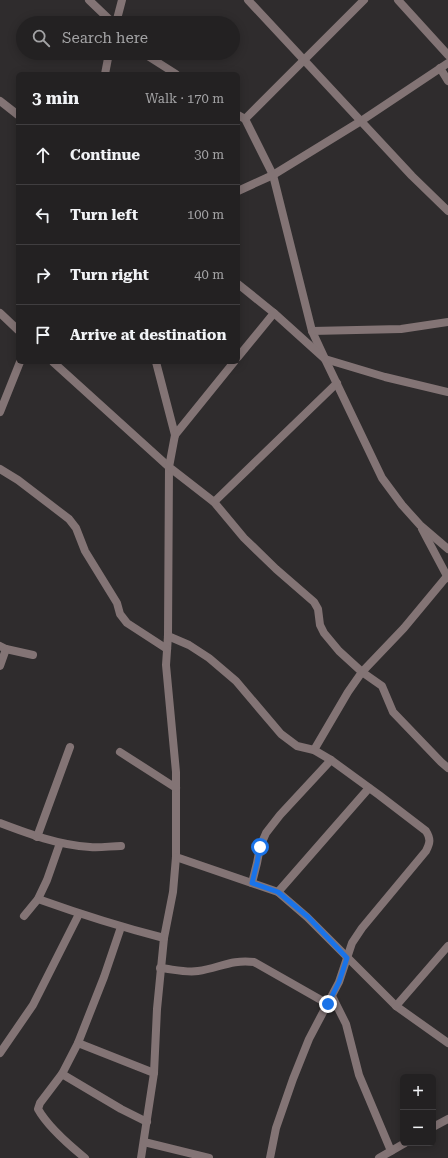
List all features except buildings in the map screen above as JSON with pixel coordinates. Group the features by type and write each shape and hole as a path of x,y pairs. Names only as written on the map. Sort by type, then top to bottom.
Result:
{"street":[{"path":"89,0 106,16"},
{"path":"118,16 122,0"},
{"path":"248,0 412,176 448,212"},
{"path":"364,0 304,59 241,117 273,175 312,330 382,478 402,505 420,525 448,547"},
{"path":"398,0 448,55"},
{"path":"104,72 107,60"},
{"path":"155,60 173,72"},
{"path":"240,190 273,175 361,121 448,63"},
{"path":"440,68 448,81"},
{"path":"0,102 16,114"},
{"path":"240,286 274,313 325,359 385,377 448,392"},
{"path":"0,313 16,328"},
{"path":"240,355 274,313"},
{"path":"312,330 401,330 448,322"},
{"path":"0,412 19,364"},
{"path":"55,364 169,466 214,502 244,538 276,569 314,602 318,609 320,625 324,633 339,651 362,672 382,686 393,712 448,768"},
{"path":"141,1158 154,1073 160,968 173,892 176,857 176,788 166,665 168,636 169,466 175,435 157,364"},
{"path":"175,435 232,364"},
{"path":"214,502 337,383"},
{"path":"0,469 18,480 69,519 76,528 85,551 117,603 120,614 126,623 167,649"},
{"path":"314,750 348,692 362,672 404,628 448,576 420,525"},
{"path":"168,636 209,658 236,681 281,734 297,746 314,750 330,760 426,831 430,838 430,844 426,851 362,928 352,943 332,996 309,1039 293,1079 276,1128 270,1158"},
{"path":"0,666 3,648 32,655"},
{"path":"37,837 70,747"},
{"path":"120,752 176,788"},
{"path":"252,883 260,847 266,834 280,815 330,760"},
{"path":"278,892 369,788"},
{"path":"0,823 37,837 60,843 91,847 121,846"},
{"path":"24,916 38,899 47,880 60,843"},
{"path":"176,857 278,892 308,917 396,1006 448,1043"},
{"path":"38,899 121,927 164,938"},
{"path":"0,1053 32,1005 79,914"},
{"path":"85,1158 72,1147 42,1116 38,1109 40,1103 62,1074 78,1043 104,977 121,927"},
{"path":"396,1006 448,946"},
{"path":"160,968 196,972 232,962 254,962 328,1004"},
{"path":"332,996 346,1024 359,1074 390,1154"},
{"path":"78,1043 154,1073"},
{"path":"62,1074 121,1109 147,1122"},
{"path":"436,1125 448,1119"},
{"path":"144,1142 209,1158"},
{"path":"379,1158 390,1154 401,1146"}],"route":[{"path":"260,847 252,883 278,892 308,917 347,958 339,982 328,1004"}]}
